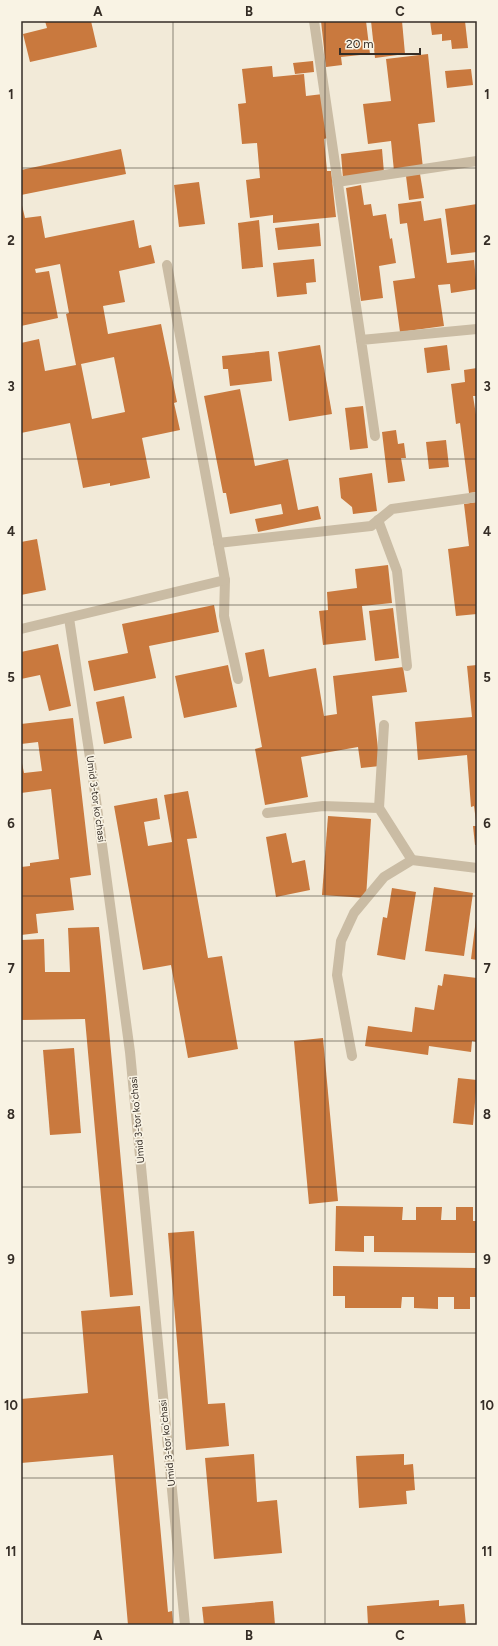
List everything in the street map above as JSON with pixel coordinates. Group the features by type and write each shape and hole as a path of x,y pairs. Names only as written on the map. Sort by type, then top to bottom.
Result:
{"street":[{"path":"314,21 375,436"},
{"path":"337,182 477,161"},
{"path":"166,265 225,580 224,616 238,679"},
{"path":"361,340 477,329"},
{"path":"218,543 371,526 392,509 477,497"},
{"path":"378,520 397,571 407,666"},
{"path":"21,629 225,580"},
{"name":"Umid 3-tor koʻchasi","path":"69,618 92,771 130,1052 185,1625"},
{"path":"384,725 379,808 412,860"},
{"path":"267,813 323,806 379,808"},
{"path":"352,1056 337,975 341,942 354,913 384,877 412,860 477,868"}],"building":[{"path":"45,21 91,21 97,47 30,62 23,34 47,28"},
{"path":"321,21 366,21 370,54 341,57 342,65 326,67"},
{"path":"371,21 402,21 405,54 375,58"},
{"path":"430,21 465,21 468,48 452,49 451,40 442,41 442,34 432,35"},
{"path":"428,54 435,122 418,124 423,168 394,171 391,141 368,144 363,104 391,101 386,59"},
{"path":"313,61 314,72 295,74 293,63"},
{"path":"272,66 273,77 304,74 306,96 323,94 327,138 324,139 327,171 331,171 336,217 273,223 273,215 250,218 246,180 260,178 257,143 242,144 238,104 246,103 242,69"},
{"path":"471,69 473,85 447,88 445,71"},
{"path":"121,149 126,174 21,195 21,170"},
{"path":"382,149 384,173 343,178 341,154"},
{"path":"420,174 424,198 409,200 406,176"},
{"path":"199,182 205,224 179,227 174,185"},
{"path":"361,185 364,205 371,204 373,216 386,214 396,263 379,266 383,298 361,301 346,188"},
{"path":"21,201 25,218 41,216 45,238 134,220 139,248 151,245 155,263 119,271 125,302 103,306 108,334 161,324 177,402 174,403 180,430 142,438 150,478 110,486 110,483 83,488 70,423 21,433 21,343 39,339 45,371 76,365 66,314 69,313 60,264 35,269 36,273 49,271 58,318 21,326","holes":["114,357 125,412 92,419 81,364"]},
{"path":"421,201 424,221 441,218 447,263 474,260 477,289 451,293 450,284 438,285 444,326 400,332 393,281 415,278 407,223 400,224 398,204"},
{"path":"477,204 477,252 451,255 445,209"},
{"path":"259,220 263,267 242,269 238,223"},
{"path":"319,223 321,246 278,250 275,228"},
{"path":"314,259 316,282 306,283 307,294 277,297 273,263"},
{"path":"320,345 332,414 289,421 278,352"},
{"path":"447,345 450,370 427,373 424,348"},
{"path":"269,351 272,381 230,386 228,369 223,369 222,356"},
{"path":"477,368 477,396 473,396 477,421 477,492 469,493 460,423 456,424 451,384 465,382 464,370"},
{"path":"240,389 255,466 288,459 298,510 318,506 321,519 258,532 255,519 283,514 281,504 230,514 226,493 223,493 204,396"},
{"path":"363,406 368,448 350,450 345,408"},
{"path":"396,430 398,444 404,443 406,458 401,458 405,481 388,483 382,432"},
{"path":"446,440 449,467 429,469 426,442"},
{"path":"372,473 377,511 353,514 352,507 341,498 339,478"},
{"path":"477,502 477,614 456,616 448,549 469,546 464,504"},
{"path":"37,539 46,590 21,595 21,542"},
{"path":"388,565 392,603 362,606 366,640 323,645 319,611 328,610 327,592 357,588 355,569"},
{"path":"214,605 219,632 149,646 156,678 94,691 88,661 128,653 122,624"},
{"path":"393,608 399,658 375,661 369,611"},
{"path":"58,644 71,706 49,711 40,675 21,679 21,652"},
{"path":"264,649 269,677 316,668 324,716 337,714 333,676 403,667 407,692 372,696 380,766 361,768 358,747 301,757 308,797 265,805 255,749 262,747 245,653"},
{"path":"228,665 237,707 184,718 175,676"},
{"path":"477,665 476,821 474,806 471,807 467,755 418,760 415,722 472,717 467,666"},
{"path":"124,696 132,738 104,744 96,702"},
{"path":"73,718 91,875 70,878 74,910 36,914 38,933 21,935 21,867 30,866 30,863 59,859 51,789 21,793 21,758 24,773 42,771 38,742 21,744 21,724"},
{"path":"188,791 197,838 187,839 208,958 222,956 238,1049 188,1058 171,965 143,970 114,806 157,798 160,819 144,822 148,846 172,842 164,795"},
{"path":"328,816 371,819 366,898 322,895"},
{"path":"473,826 477,826 477,845 475,845"},
{"path":"286,833 292,863 305,860 310,890 276,897 266,837"},
{"path":"434,887 473,893 464,956 425,951"},
{"path":"392,888 416,892 405,960 377,955 383,917 387,918"},
{"path":"477,919 477,960 471,959"},
{"path":"99,927 133,1295 110,1297 85,1019 21,1020 21,940 44,939 45,972 70,972 68,928"},
{"path":"444,974 477,978 477,1042 472,1041 471,1052 429,1046 428,1055 365,1046 368,1026 412,1032 415,1007 434,1010 438,985 442,986"},
{"path":"323,1038 338,1201 309,1204 294,1041"},
{"path":"74,1048 81,1133 50,1135 43,1050"},
{"path":"458,1078 477,1080 473,1125 453,1123"},
{"path":"336,1206 403,1207 402,1220 416,1220 416,1207 442,1207 441,1220 456,1220 456,1207 473,1207 473,1221 477,1221 477,1253 374,1252 374,1236 364,1236 364,1252 335,1251"},
{"path":"194,1231 208,1404 225,1403 229,1446 186,1450 168,1233"},
{"path":"333,1266 477,1268 477,1297 470,1297 470,1309 454,1309 454,1297 438,1297 438,1309 414,1308 414,1297 402,1297 401,1308 345,1308 345,1296 333,1296"},
{"path":"140,1306 168,1612 172,1611 173,1625 128,1625 113,1455 21,1463 21,1399 88,1393 81,1311"},
{"path":"254,1454 257,1502 277,1500 282,1553 214,1559 205,1458"},
{"path":"404,1454 404,1465 413,1464 415,1490 406,1491 407,1504 359,1508 356,1456"},
{"path":"439,1600 439,1606 464,1604 466,1625 368,1625 367,1606"},
{"path":"273,1601 275,1625 204,1625 202,1607"}]}
